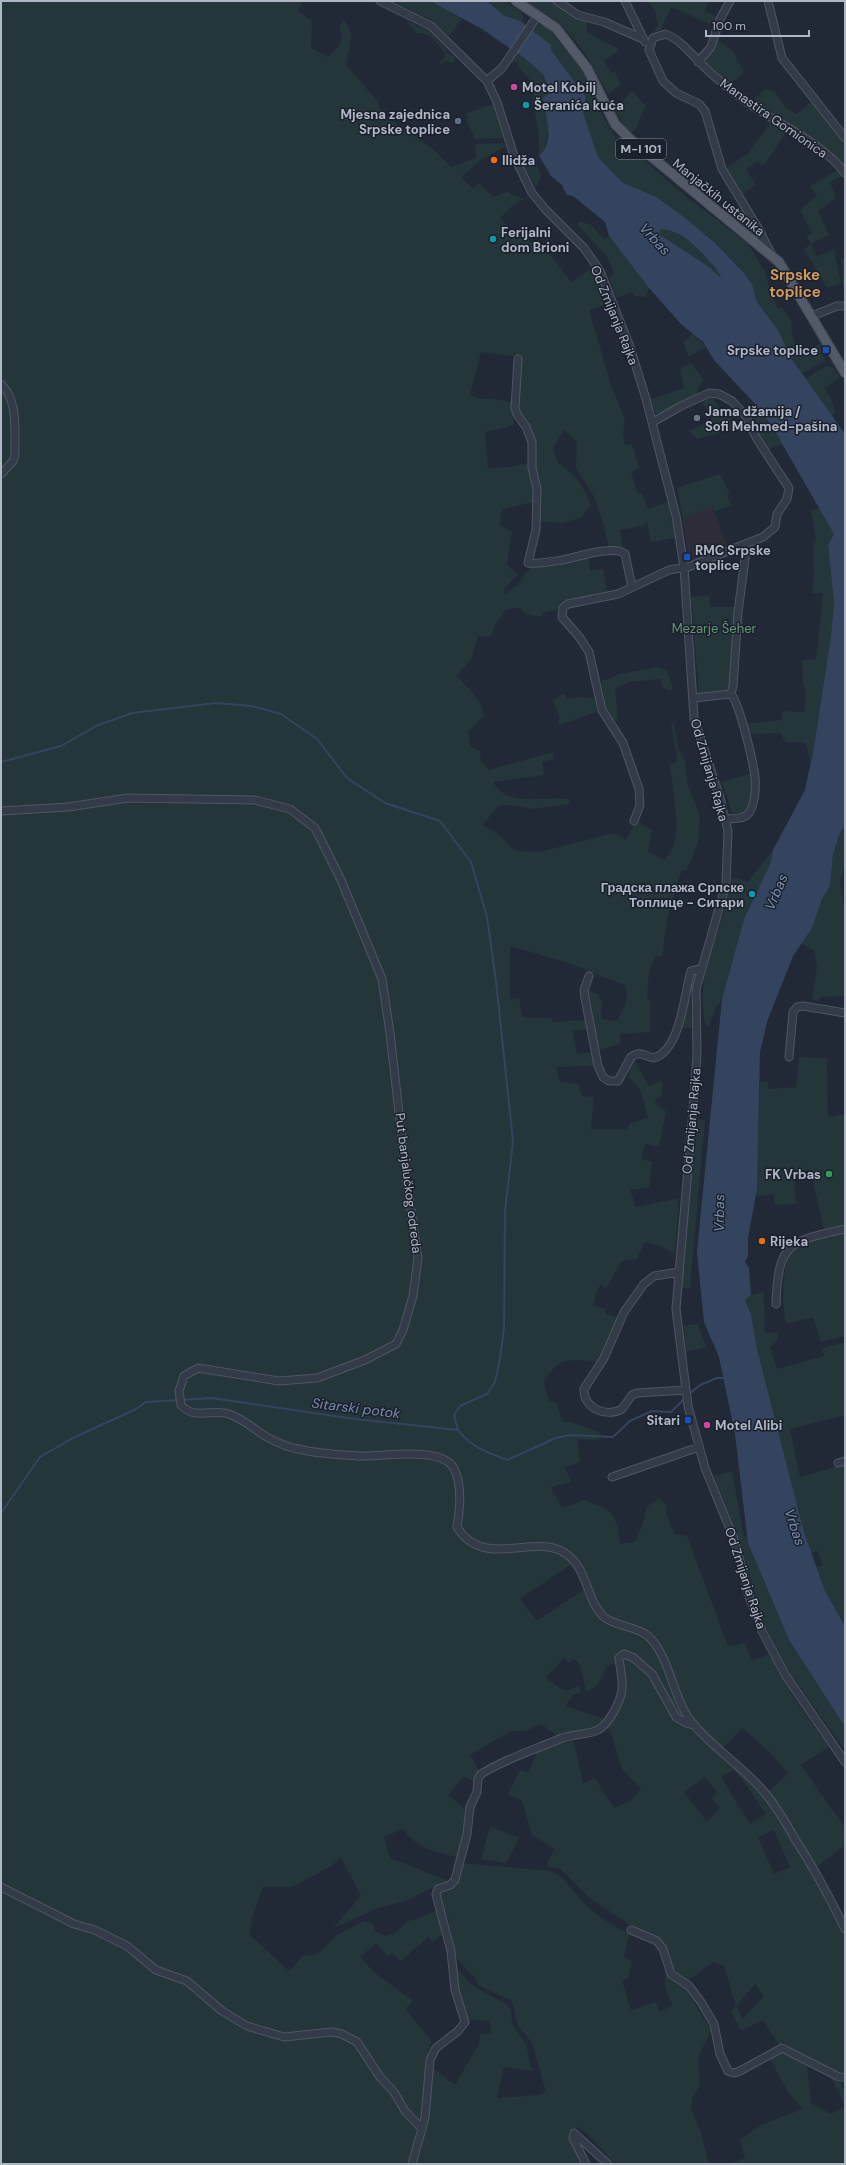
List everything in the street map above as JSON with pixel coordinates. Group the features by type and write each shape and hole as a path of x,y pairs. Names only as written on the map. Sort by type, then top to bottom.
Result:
{"main road":[{"name":"Manjačkih ustanika","path":"516,1 556,28 587,68 612,117 622,132 781,265 845,373"}],"street":[{"name":"Od Zmijanja Rajka","path":"380,1 431,26 487,81 497,102 514,156 532,193 546,210 584,248 600,271 630,347 653,422 673,500 684,567 696,724 726,819 728,841 726,881 717,917 700,970 695,997 697,1048 695,1087 678,1272 677,1329 688,1406 699,1447 734,1539 750,1599 770,1649 786,1676 845,1762"},
{"path":"557,1 578,15 604,22 642,39"},
{"path":"624,1 642,39 649,46 654,63 663,81 676,92 699,104 705,111 722,169 761,233 773,257"},
{"path":"698,62 714,41 720,19 730,1"},
{"name":"Manastira Gomionica","path":"768,1 782,58 845,138"},
{"path":"487,81 508,60 538,15"},
{"name":"Manastira Gomionica","path":"649,46 651,40 656,35 668,34 677,40 698,62 742,98 762,112 787,125 818,147 845,173"},
{"path":"758,245 762,238 761,233"},
{"path":"812,316 831,308 845,306"},
{"path":"518,359 516,408 532,442 532,468 537,488 536,530 528,563 563,560 607,551 621,551 624,554 632,587"},
{"path":"1,384 10,394 13,405 15,455 13,461 1,474"},
{"path":"634,821 640,802 639,789 632,768 619,736 602,710 589,652 561,615 563,608 568,604 608,598 670,570 684,567 763,537 773,529 777,514 787,499 790,491 788,484 766,452 744,413 732,401 724,396 709,393 679,407 653,422"},
{"path":"726,819 743,818 748,814 754,797 755,784 753,768 737,706 731,694 734,686 738,612 747,544"},
{"path":"693,698 731,694"},
{"name":"Put banjalučkog odreda","path":"1,811 68,807 128,798 255,800 290,810 315,828 341,880 382,979 390,1033 407,1184 418,1258 413,1296 403,1330 396,1344 365,1360 317,1378 278,1381 198,1368 184,1376 179,1391 179,1401 184,1408 193,1413 228,1413 240,1418 274,1441 310,1452 361,1456 394,1453 444,1459 452,1466 458,1478 460,1512 457,1527 461,1534 470,1541 484,1548 555,1548 570,1557 578,1565 597,1608 604,1617 632,1627 648,1637 662,1656 681,1706 694,1725 746,1772 766,1794 826,1890 845,1929"},
{"name":"Od Zmijanja Rajka","path":"589,976 584,990 598,1066 603,1077 609,1081 615,1082 620,1079 634,1054 641,1053 652,1058 657,1057 670,1044 685,1002 691,971 700,970"},
{"path":"789,1057 793,1012 797,1007 802,1006 845,1013"},
{"path":"776,1304 778,1282 787,1250 801,1240 845,1229"},
{"path":"678,1272 654,1276 644,1284 624,1312 604,1358 584,1389 584,1395 590,1406 611,1412 622,1409 632,1395 637,1393 686,1390"},
{"path":"612,1477 699,1447"},
{"path":"412,2164 422,2129 430,2060 436,2048 442,2041 458,2031 465,2022 455,1990 451,1950 436,1894 438,1890 450,1886 455,1880 467,1834 470,1807 477,1792 478,1780 481,1774 516,1755 547,1746 563,1738 596,1731 603,1726 621,1694 622,1688 619,1658 624,1654 634,1658 652,1674 676,1717 686,1723 694,1725"},
{"path":"1,1887 74,1924 95,1930 127,1946 156,1970 187,1981 222,2011 247,2026 284,2037 332,2032 342,2034 357,2042 380,2077 394,2092 405,2111 422,2129"},
{"path":"631,1930 657,1941 662,1949 671,1974 689,1986 701,2002 714,2024 720,2054 728,2072 734,2073 740,2071 782,2048 837,2076 845,2078"},
{"path":"586,2164 573,2138 574,2133 608,2164"}],"shaded area":[{"path":"712,507 728,548 706,557 689,561 683,520"}],"green space":[{"path":"1,1 303,1 298,11 312,21 311,48 328,57 340,44 342,36 339,27 343,20 350,30 351,35 346,65 379,103 379,108 386,117 431,147 451,167 476,158 475,144 504,143 505,146 478,162 461,177 473,189 479,183 493,197 507,192 523,199 512,206 500,218 516,234 547,250 571,282 592,268 607,304 589,310 611,385 625,420 623,433 625,445 632,444 639,467 631,473 638,494 642,493 648,509 668,502 675,538 651,542 647,522 642,526 620,530 623,548 609,548 601,516 593,495 576,467 577,442 564,430 553,448 558,463 569,471 578,481 586,493 591,505 580,518 563,523 540,522 540,483 534,468 534,438 521,413 519,405 520,357 481,352 470,395 480,398 502,400 514,404 514,424 509,427 485,432 488,468 510,467 528,463 534,488 535,502 502,509 499,525 512,531 507,565 518,575 504,588 505,594 519,584 526,572 532,567 588,557 590,570 603,569 608,596 597,595 565,601 556,610 544,612 541,617 525,614 520,608 506,609 496,623 490,637 478,636 471,660 456,676 480,703 484,715 468,732 470,746 480,751 481,762 489,770 553,752 553,759 542,762 544,775 493,782 500,790 517,798 569,799 569,804 534,809 508,805 498,806 483,825 501,836 509,846 518,851 539,852 614,833 626,840 636,821 652,830 648,852 665,860 673,847 676,829 675,806 669,764 676,763 677,757 671,723 674,722 678,748 685,762 687,783 700,816 698,843 686,871 682,870 672,902 665,934 663,956 655,957 649,971 647,998 650,1001 650,1032 620,1034 620,1044 599,1050 587,1003 587,990 598,994 599,998 602,1000 601,1019 617,1021 624,1008 627,998 624,985 568,963 510,946 510,999 519,998 522,1017 552,1018 553,1022 587,1020 588,1029 573,1031 577,1054 594,1052 594,1066 556,1067 560,1082 579,1084 582,1096 594,1097 591,1129 627,1129 630,1123 648,1118 640,1089 628,1076 634,1059 648,1086 662,1081 662,1095 656,1099 655,1104 666,1111 659,1147 645,1144 641,1159 652,1162 649,1187 630,1190 636,1207 679,1198 675,1254 661,1246 645,1242 637,1259 622,1261 606,1288 601,1285 598,1288 593,1305 605,1309 605,1314 619,1317 599,1361 573,1360 560,1363 549,1374 544,1383 549,1401 556,1402 563,1422 576,1424 601,1433 599,1440 577,1439 580,1462 565,1467 571,1482 551,1487 562,1508 584,1500 608,1510 615,1519 620,1544 635,1542 644,1520 646,1507 660,1498 667,1507 666,1514 675,1534 687,1536 728,1646 745,1643 752,1661 769,1654 796,1701 829,1747 801,1765 845,1828 845,1845 813,1870 845,1937 845,2073 835,2070 783,2043 779,2045 763,2020 741,2031 731,2011 736,2006 724,1966 713,1962 689,1980 677,1972 670,1964 663,1940 630,1925 591,1899 561,1869 546,1866 555,1849 532,1835 522,1801 508,1794 520,1770 529,1773 537,1750 573,1738 583,1783 595,1778 614,1808 630,1801 641,1789 622,1769 611,1733 607,1727 623,1696 618,1662 607,1666 597,1686 586,1692 580,1664 574,1659 568,1663 564,1658 545,1678 564,1690 568,1690 579,1685 581,1693 574,1694 565,1706 604,1719 595,1730 559,1737 541,1724 526,1731 511,1731 470,1755 479,1771 475,1783 464,1776 448,1795 465,1809 464,1828 457,1857 433,1851 420,1845 403,1829 384,1837 390,1858 451,1882 437,1885 406,1901 378,1908 333,1928 361,1896 341,1858 331,1866 293,1887 263,1887 253,1915 249,1934 289,1971 304,1955 310,1956 319,1953 338,1935 363,1921 373,1924 374,1931 385,1936 394,1934 408,1921 418,1919 439,1909 443,1934 432,1942 428,1937 401,1961 392,1953 388,1956 376,1943 360,1957 375,1973 413,2001 405,2009 431,2040 426,2069 434,2069 455,2085 479,2044 480,2034 491,2033 490,2020 481,2021 467,2019 456,1986 456,1967 470,1984 506,2004 511,2010 512,2024 526,2044 532,2071 504,2067 497,2098 539,2095 546,2092 532,2043 518,2025 512,2001 479,1986 475,1978 456,1958 449,1921 440,1891 452,1889 459,1879 461,1863 552,1871 566,1882 585,1904 611,1924 629,1933 624,1957 632,1961 628,1978 622,1980 631,2010 656,2002 660,2012 672,2005 665,1987 665,1973 686,1990 711,2030 698,2058 700,2085 693,2096 691,2108 700,2130 709,2164 616,2164 585,2132 577,2127 568,2136 583,2164 1,2164","holes":["572,1564 586,1588 537,1621 520,1599","742,1728 773,1755 788,1774 764,1796 720,1751","733,1770 742,1779 766,1814 750,1824 721,1777","705,1777 717,1792 712,1798 720,1808 707,1822 684,1792","774,1830 790,1867 774,1874 758,1837","755,1984 764,1996 743,2019 736,2006"]},
{"path":"391,1 430,1 462,19 449,36 428,18"},
{"path":"487,1 505,1 522,13 525,26 520,21 503,15"},
{"path":"525,1 554,1 587,19 587,32 618,49 618,51 604,61 611,73 614,71 621,84 608,94 587,57 568,32 552,18"},
{"path":"647,1 709,1 705,11 719,18 716,27 672,7 661,29 652,33 658,26 655,10"},
{"path":"406,21 427,30 447,50 446,52 455,57 454,62 451,63 447,60 441,65 439,62 444,59 445,53 440,46 426,34 417,33"},
{"path":"536,24 545,26 551,32 583,72 605,120 619,143 635,152 678,190 748,244 765,272 771,295 778,309 782,307 792,323 792,334 800,353 820,344 825,361 802,374 791,358 778,330 757,302 752,284 743,272 714,242 684,217 658,198 622,182 598,157 583,112 586,97 551,50 531,29"},
{"path":"718,40 733,51 744,72 731,84 705,62 705,59"},
{"path":"516,52 543,74 550,93 544,108 549,125 544,152 539,156 539,136 533,93 530,80 515,61 513,63 511,61"},
{"path":"765,89 775,92 786,108 797,114 812,101 845,145 845,167 821,145 752,101"},
{"path":"632,91 646,106 636,128 630,134 615,110"},
{"path":"493,104 503,138 475,139 466,119 468,117 465,114"},
{"path":"772,121 788,130 763,166 757,161 746,169 756,185 741,195 726,168 747,154"},
{"path":"537,157 536,163 541,175 536,187 523,163"},
{"path":"838,170 843,176 830,182 836,198 818,211 829,235 811,244 806,237 812,233 800,210 817,196 810,186"},
{"path":"741,206 758,235 757,238 726,213"},
{"path":"580,222 590,224 604,239 609,236 649,288 645,297 635,296 630,292 617,298 609,278 614,274 609,259 577,224"},
{"path":"660,229 681,235 688,240 711,263 721,279 708,266 660,235"},
{"path":"811,244 817,257 834,249 841,283 827,288 804,249"},
{"path":"841,259 845,259 845,288 843,286"},
{"path":"693,334 706,347 689,357 683,342"},
{"path":"691,363 704,380 697,389 699,395 694,396 664,412 655,413 651,399 684,388 680,369"},
{"path":"826,366 833,367 840,378 824,388 832,400 835,413 831,416 805,379"},
{"path":"713,396 717,405 737,428 697,439 689,431 712,419 701,399"},
{"path":"757,407 782,443 767,451 748,413"},
{"path":"720,474 730,494 727,495 732,505 714,512 712,507 683,520 677,488"},
{"path":"819,508 834,534 828,545 834,602 831,636 814,747 810,762 806,743 786,742 780,733 748,734 744,724 782,720 783,711 804,712 806,691 803,685 802,660 816,659 823,593 812,593 814,575 813,540 816,539 811,511"},
{"name":"Mezarje Šeher","path":"709,595 710,607 735,607 729,691 699,694 691,597"},
{"path":"659,667 667,670 673,688 670,691 663,688 660,679 629,682 615,689 618,719 612,721 605,705 601,680 607,680 619,674"},
{"path":"564,693 567,699 580,697 594,698 597,712 559,725 558,721 560,718 553,700"},
{"path":"752,773 752,796 749,807 742,815 732,813 722,782"},
{"path":"845,826 845,865 840,880 845,915 845,996 821,997 820,1001 812,999 817,967 814,950 801,944 812,928 822,899 830,886 833,854 840,833"},
{"path":"773,850 771,862 744,919 722,999 715,1009 709,1026 706,1027 703,1007 703,989 706,970 723,915 732,877 748,882"},
{"path":"689,999 692,1028 680,1028"},
{"path":"799,1057 827,1058 828,1117 845,1114 845,1226 824,1230 810,1169 794,1173 796,1204 775,1205 773,1194 756,1197 760,1082 768,1081 768,1089 796,1087"},
{"path":"696,1119 705,1120 690,1288 681,1288"},
{"path":"845,1233 845,1336 821,1342 813,1318 786,1323 783,1284 787,1264 790,1256 799,1246 819,1239"},
{"path":"764,1292 765,1333 777,1332 778,1340 770,1347 777,1369 824,1356 822,1348 845,1342 845,1415 790,1429 801,1477 845,1464 845,1626 825,1591 817,1567 823,1565 817,1551 811,1553 804,1532 757,1349 751,1314 745,1299 751,1295"},
{"path":"698,1324 706,1347 686,1352 683,1326"},
{"path":"732,1471 744,1537 747,1536 748,1543 789,1640 845,1727 845,1750 790,1673 763,1622 739,1539 714,1476"},
{"path":"490,1826 519,1838 506,1863 481,1859"},
{"path":"783,2052 807,2066 811,2103 831,2114 845,2107 845,2164 729,2164 745,2158 740,2140 761,2125 803,2109 788,2092 769,2058"},
{"path":"830,2076 839,2081 844,2087 845,2105"}],"water":[{"name":"Vrbas","path":"430,1 487,1 503,15 520,21 551,45 551,50 586,97 583,112 598,157 622,182 658,198 684,217 714,242 743,272 752,284 757,302 778,330 791,358 845,434 845,826 840,833 833,854 830,886 822,899 812,928 793,956 767,1022 760,1052 757,1189 748,1238 748,1256 745,1262 749,1268 751,1295 745,1300 751,1314 757,1349 804,1532 825,1591 845,1626 845,1727 789,1640 748,1543 735,1434 719,1357 704,1322 697,1252 722,999 744,919 771,862 773,850 805,790 814,747 831,636 834,602 828,545 834,534 773,428 755,404 714,360 703,342 682,325 649,288 609,236 605,222 573,196 567,195 562,185 551,176 539,156 544,150 548,136 543,98 550,92 543,74 524,58 482,29","holes":["660,229 681,235 688,240 711,262 721,278 708,266 660,235"]}],"waterway":[{"path":"1,762 61,746 96,726 132,713 216,703 252,706 281,714 317,739 347,778 385,803 440,821 471,862 487,917 496,981 513,1141 505,1211 504,1328 500,1359 495,1382 487,1394 460,1406 454,1415 458,1430"},
{"name":"Sitarski potok","path":"717,1378 726,1378"},
{"name":"Sitarski potok","path":"688,1395 700,1385 717,1378"},
{"name":"Sitarski potok","path":"1,1513 40,1457 73,1438 136,1409 146,1402 212,1398 355,1419 458,1430 474,1445 507,1460 556,1438 570,1435 613,1437 630,1421 652,1411 671,1412 685,1398"}],"place":[{"name":"Motel Kobilj","path":"514,87"},
{"name":"Šeranića kuća","path":"526,105"},
{"name":"Mjesna zajednica Srpske toplice","path":"458,121"},
{"name":"Ilidža","path":"494,160"},
{"name":"Ferijalni dom Brioni","path":"493,239"},
{"name":"Srpske toplice","path":"826,350"},
{"name":"Jama džamija / Sofi Mehmed-pašina","path":"697,418"},
{"name":"RMC Srpske toplice","path":"687,557"},
{"name":"Градска плажа Српске Топлице - Ситари","path":"752,894"},
{"name":"FK Vrbas","path":"829,1174"},
{"name":"Rijeka","path":"762,1241"},
{"name":"Sitari","path":"688,1420"},
{"name":"Motel Alibi","path":"707,1425"}],"district":[{"name":"Srpske toplice","path":"795,284"}]}
